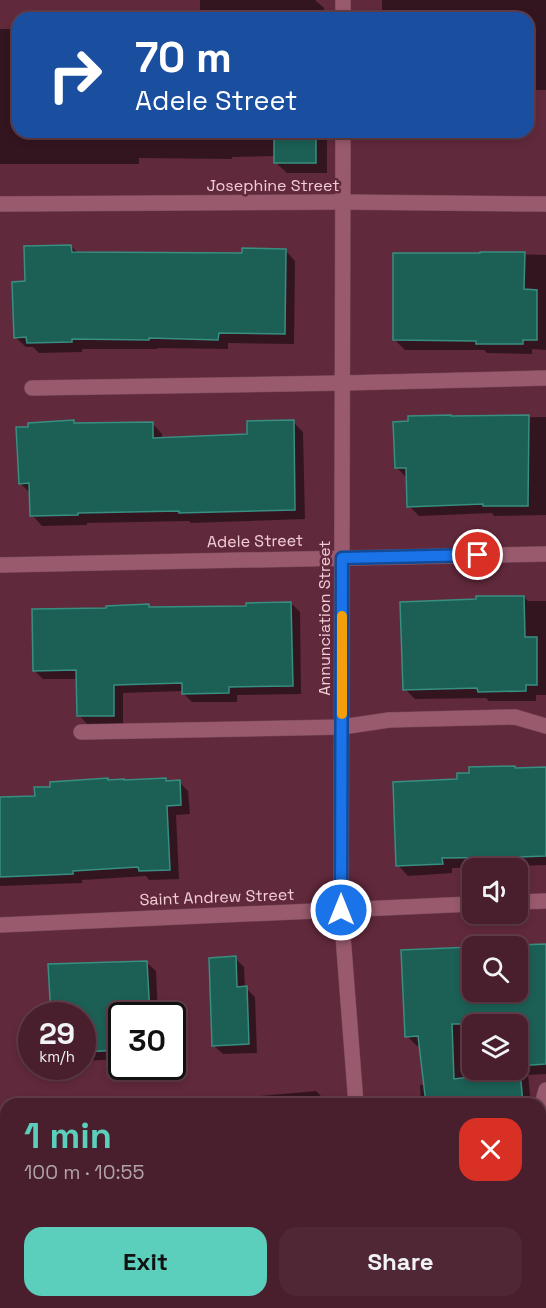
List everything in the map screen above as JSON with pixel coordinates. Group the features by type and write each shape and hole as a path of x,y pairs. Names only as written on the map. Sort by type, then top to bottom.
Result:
{"street":[{"name":"Annunciation Street","path":"343,138 341,910 356,1098"},
{"name":"Josephine Street","path":"0,204 343,202 546,204"},
{"path":"32,387 546,378"},
{"name":"Adele Street","path":"0,565 546,554"},
{"path":"81,732 342,727 389,720 515,717 546,726"},
{"path":"528,902 546,901"},
{"name":"Saint Andrew Street","path":"0,925 462,904"},
{"path":"546,1171 546,1176"}],"building":[{"path":"274,138 316,138 316,163 274,163"},
{"path":"71,245 72,252 242,253 242,248 286,249 285,334 219,333 218,340 72,339 72,342 27,343 26,337 14,338 12,282 25,281 24,246"},
{"path":"525,252 524,289 537,290 537,340 523,340 523,344 476,344 476,341 393,340 393,253"},
{"path":"529,415 528,506 483,506 483,504 407,507 406,468 395,468 393,422 408,421 408,416"},
{"path":"74,420 74,423 153,422 153,438 247,434 247,421 294,420 295,510 78,513 78,515 30,516 29,483 19,484 16,427 28,427 28,423"},
{"path":"476,596 524,596 525,637 537,637 537,685 526,685 526,691 478,692 477,688 403,690 400,602 476,599"},
{"path":"291,602 293,686 229,687 229,693 182,694 182,683 114,685 114,716 77,716 76,670 33,671 32,609 106,608 106,606 149,604 149,607 246,606 246,603"},
{"path":"515,766 515,768 546,767 546,856 442,858 443,864 396,866 393,782 457,779 457,773 469,773 469,767"},
{"path":"108,778 108,780 166,778 166,781 180,780 181,805 167,806 170,870 139,871 138,867 73,871 73,874 0,877 0,797 35,796 34,787 50,787 50,782"},
{"path":"546,944 546,1064 528,1065 528,1014 462,1014 462,1024 452,1024 454,1079 521,1080 522,1098 425,1098 418,1036 405,1037 401,950 462,947 462,1002 528,1002 528,945"},
{"path":"236,956 237,987 247,986 249,1044 212,1046 209,958"},
{"path":"147,961 149,1002 108,1002 108,1051 96,1051 96,1002 50,1002 48,964"}],"slow traffic":[{"path":"342,616 342,714"}],"route":[{"path":"341,910 342,558 478,555"}]}
